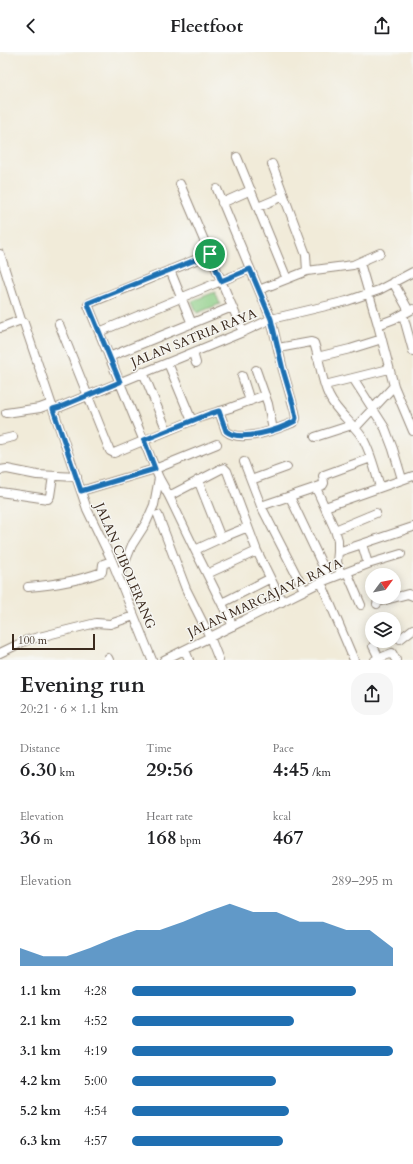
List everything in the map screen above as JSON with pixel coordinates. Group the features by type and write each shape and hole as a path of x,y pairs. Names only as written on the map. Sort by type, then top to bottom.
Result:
{"street":[{"path":"237,157 287,279"},
{"path":"272,164 306,255 307,271"},
{"path":"180,184 243,332"},
{"path":"217,189 271,319 296,418 292,423 252,436 235,435 228,433 223,425 219,411"},
{"path":"222,203 251,190"},
{"path":"258,207 284,196"},
{"path":"259,290 307,271 348,266 360,263 380,253"},
{"name":"JALAN CIBOLERANG","path":"0,254 21,320 27,330 81,491 152,660"},
{"path":"210,254 88,304 98,332 159,478 233,626"},
{"path":"360,263 394,386 413,430"},
{"path":"98,332 250,269"},
{"path":"170,270 192,324"},
{"name":"JALAN SATRIA RAYA","path":"6,413 40,408 60,407 143,372 193,353 271,319 347,301 369,294 413,272"},
{"path":"393,282 408,312 413,351"},
{"path":"109,357 232,307"},
{"path":"378,325 408,312"},
{"path":"0,328 21,320"},
{"path":"59,324 112,452 115,453 167,430 265,395"},
{"path":"317,357 382,339"},
{"path":"278,348 313,342 324,385 329,397 362,437 371,458 380,487"},
{"path":"193,353 196,363"},
{"path":"168,363 192,421"},
{"path":"324,385 389,369"},
{"path":"256,370 265,395 273,430"},
{"path":"143,372 167,430"},
{"path":"242,376 250,401"},
{"path":"353,378 387,432 402,479"},
{"path":"315,437 353,426 394,386"},
{"path":"0,440 13,437"},
{"path":"81,491 155,469 217,444"},
{"path":"261,506 324,485 324,475 371,458"},
{"path":"244,462 261,506 304,590"},
{"path":"251,480 287,467"},
{"path":"0,470 7,469 37,475 77,477"},
{"path":"169,496 221,469 226,469 257,551 282,602"},
{"path":"0,492 48,499 50,496 53,476"},
{"path":"325,507 413,476"},
{"path":"116,574 122,570 132,545 146,523 154,506 159,478"},
{"path":"198,480 221,538"},
{"path":"316,488 335,530 338,552 337,562 361,605"},
{"path":"290,497 329,579"},
{"path":"335,530 376,514"},
{"path":"158,515 186,589 210,637 219,660"},
{"path":"195,550 248,527"},
{"path":"338,552 413,527"},
{"path":"362,544 368,564"},
{"path":"207,574 257,551"},
{"name":"JALAN MARGAJAYA RAYA","path":"164,660 321,582 368,564 401,554"},
{"path":"28,587 52,585 78,580 103,571 103,564 112,562"},
{"path":"222,603 270,579"},
{"path":"321,582 354,660"},
{"path":"401,596 408,594 413,596"},
{"path":"0,653 27,640 96,622 110,624 134,616"},
{"path":"401,637 413,629"},
{"path":"374,648 377,659 392,653 396,660"},
{"path":"185,650 189,660"}],"green space":[{"path":"215,292 220,304 197,313 192,301"}],"route":[{"path":"210,254 221,281 250,269 271,319 293,404 296,418 295,421 258,435 245,436 228,433 223,425 219,411 209,414 144,440 155,469 81,491 53,409 120,382 98,332 88,303 210,254"}]}
